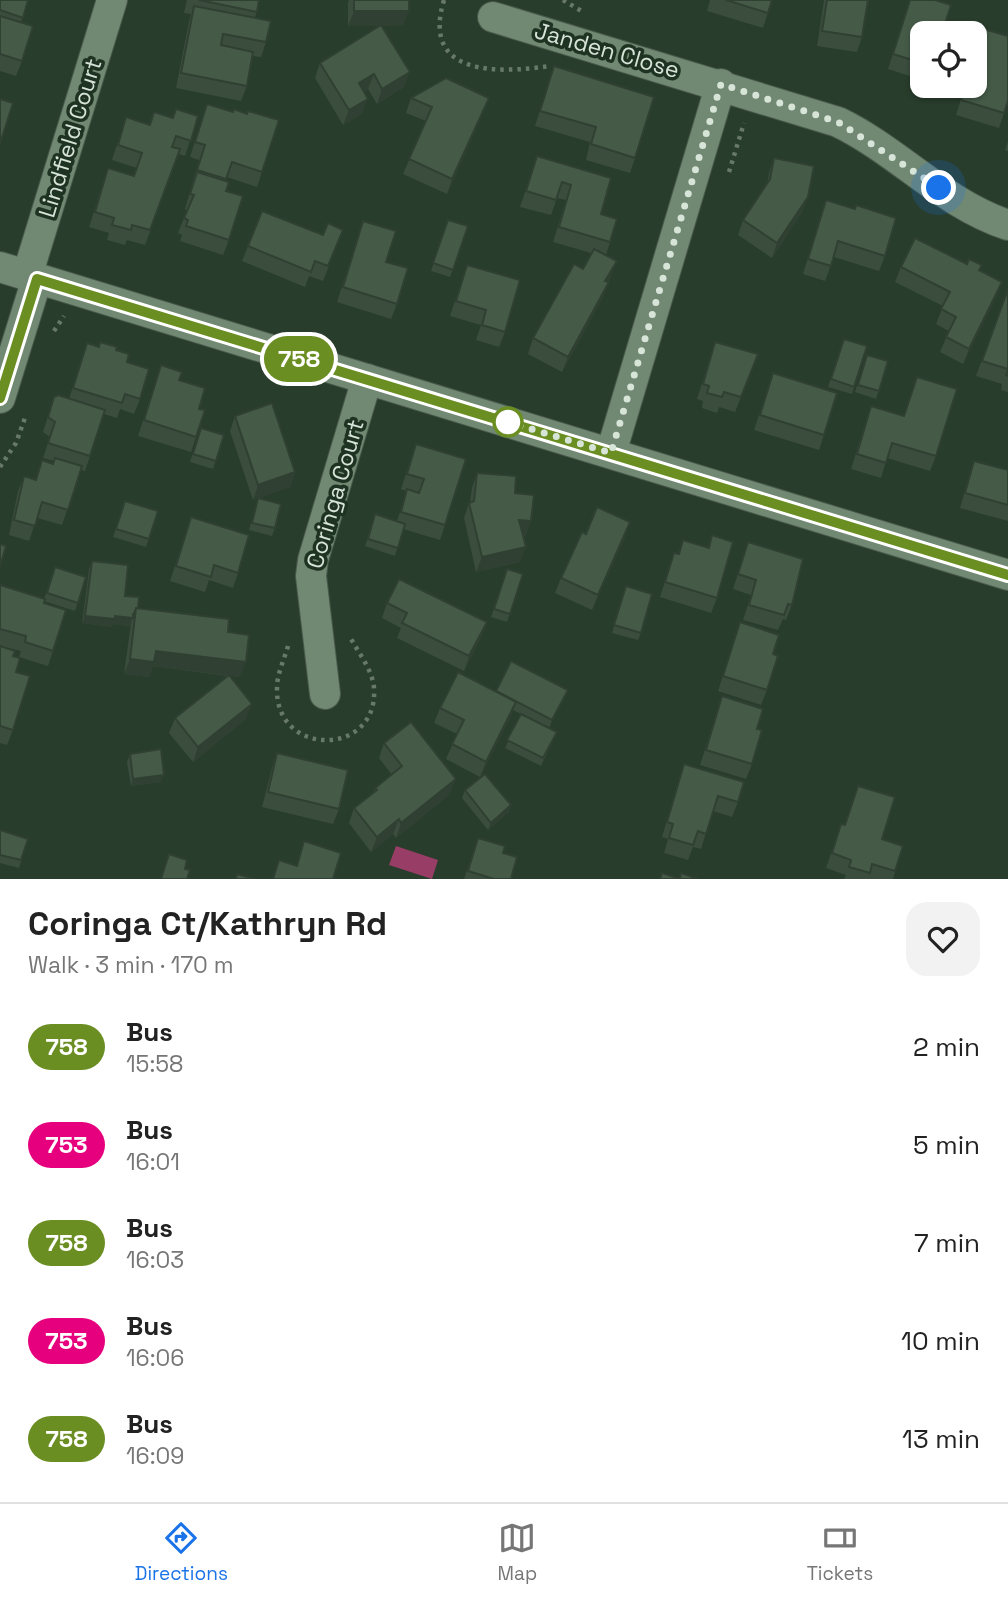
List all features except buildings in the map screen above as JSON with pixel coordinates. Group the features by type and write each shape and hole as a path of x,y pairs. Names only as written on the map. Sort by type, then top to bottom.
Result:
{"street":[{"name":"Lindfield Court","path":"0,398 21,274 112,0"},
{"name":"Janden Close","path":"493,17 817,114 854,130 955,200 1008,225"},
{"path":"611,453 721,84"},
{"path":"21,274 1008,575"},
{"name":"Coringa Court","path":"325,694 311,576 313,560 367,379"}],"path":[{"path":"444,0 442,34 456,59 468,67 500,72 562,66"},
{"path":"736,118 757,124"}],"shaded area":[{"path":"396,846 438,860 432,879 389,865"}],"bus line":[{"name":"758","path":"0,398 37,279 1008,575"}],"route":[{"path":"508,422 611,453 721,84 838,122 939,188"}]}
